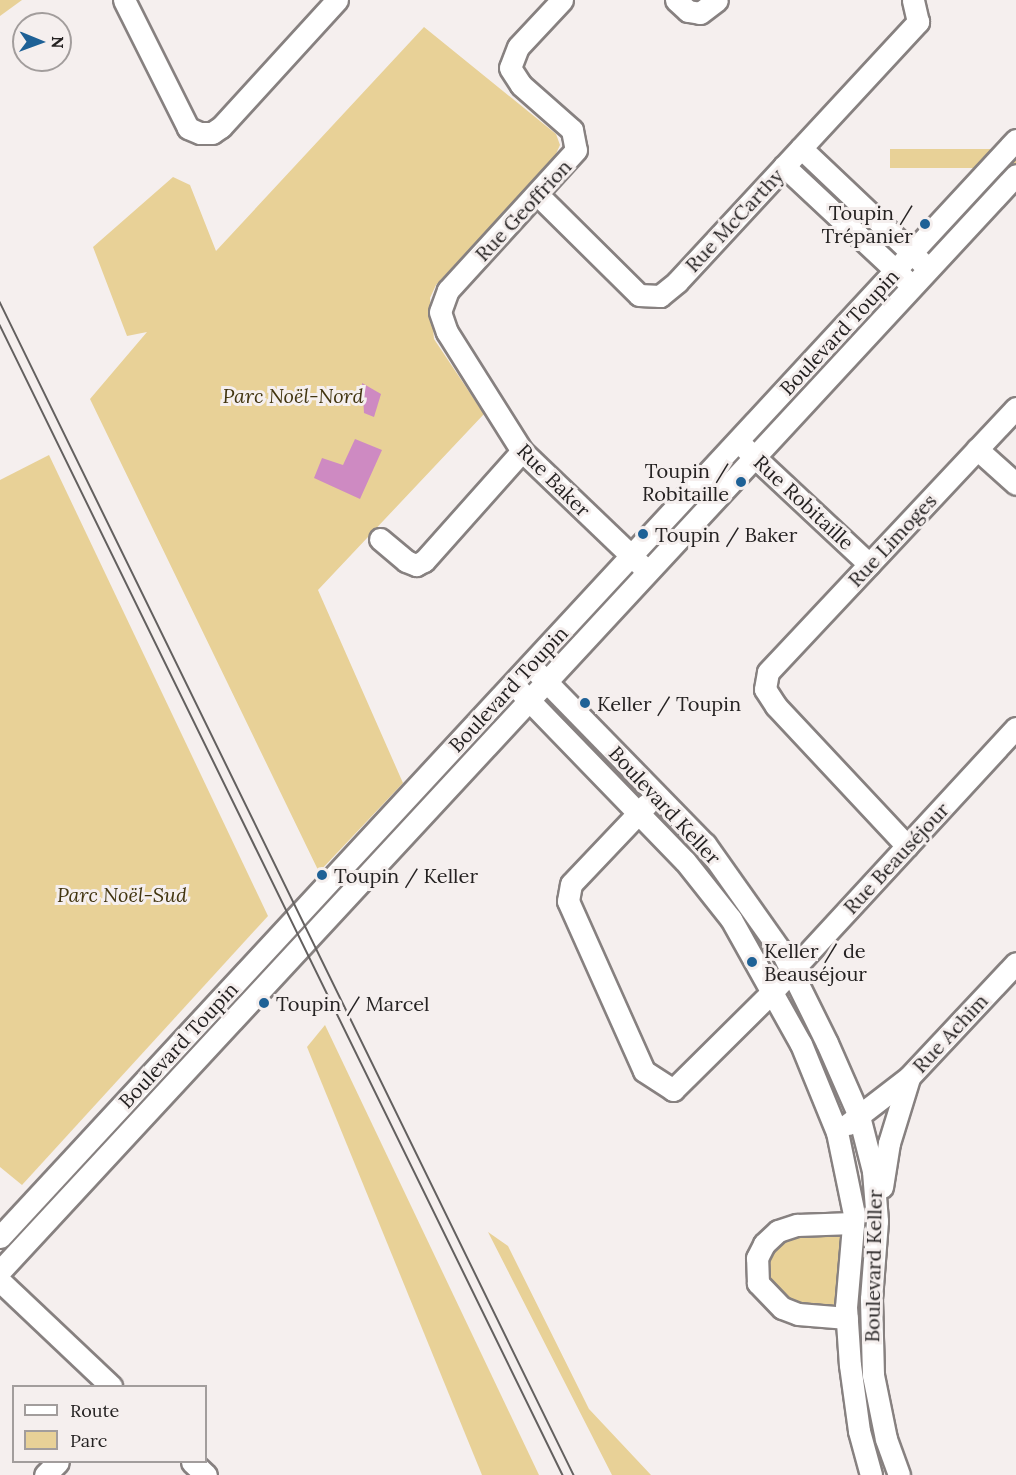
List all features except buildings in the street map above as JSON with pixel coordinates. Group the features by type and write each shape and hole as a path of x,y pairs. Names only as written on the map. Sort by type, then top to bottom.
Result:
{"street":[{"path":"124,0 189,128 200,134 212,133 221,127 337,0"},
{"name":"Rue Geoffrion","path":"440,312 448,290 572,157 576,135 516,80 511,61 518,47 562,0"},
{"path":"676,0 688,11 700,13 717,0"},
{"name":"Rue McCarthy","path":"538,195 639,295 660,296 677,282 918,22 914,0"},
{"name":"Boulevard Toupin","path":"0,1237 1016,140"},
{"path":"801,148 929,270"},
{"path":"784,166 913,287"},
{"name":"Boulevard Toupin","path":"0,1270 1016,175"},
{"name":"Rue Baker","path":"440,312 447,332 522,451 649,572"},
{"name":"Rue Limoges","path":"907,846 776,706 765,688 768,672 1016,408"},
{"name":"Rue Robitaille","path":"738,441 870,564"},
{"path":"977,449 1016,484"},
{"path":"380,539 406,561 416,565 424,561 522,451"},
{"name":"Boulevard Keller","path":"530,665 658,793 712,853 792,971 859,1116 873,1171 877,1219 871,1299 873,1375 886,1439 899,1475"},
{"name":"Boulevard Keller","path":"512,683 686,861 731,919 801,1044 837,1132 854,1222 847,1318 859,1431 872,1475"},
{"name":"Rue Beauséjour","path":"639,813 571,884 568,901 644,1071 673,1090 792,971 1016,728"},
{"path":"639,813 658,793"},
{"path":"387,820 402,835"},
{"name":"Rue Achim","path":"837,1132 909,1077 1013,972"},
{"name":"Rue Achim","path":"877,1219 889,1143 909,1077"},
{"path":"847,1318 798,1314 782,1308 758,1283 757,1258 764,1244 778,1232 797,1225 854,1222"},
{"path":"0,1281 110,1385"},
{"path":"45,1475 56,1463"},
{"path":"194,1463 206,1475"}],"green space":[{"path":"0,0 22,0 0,16"},
{"name":"Parc Noël-Nord","path":"424,27 556,134 560,145 555,156 436,285 430,298 434,339 484,414 318,590 403,783 319,872 90,399 147,332 127,336 93,247 173,177 190,185 216,251"},
{"path":"890,149 1016,149 1016,168 890,168"},
{"path":"886,290 895,299 763,431 754,422"},
{"name":"Parc Noël-Sud","path":"49,455 268,916 22,1185 0,1167 0,480"},
{"path":"725,463 734,472 658,549 649,539"},
{"path":"620,576 629,585 549,665 540,656"},
{"path":"506,699 515,708 409,814 400,805"},
{"path":"377,838 387,847 321,920 311,911"},
{"path":"290,932 296,944 7,1255 0,1248"},
{"path":"325,1025 539,1475 482,1475 307,1047"},
{"path":"848,1228 841,1309 785,1305 765,1280 765,1257 782,1236"},
{"path":"488,1232 508,1246 589,1409 651,1475 612,1475"}],"shaded area":[{"path":"362,383 381,394 374,417 364,413"},
{"path":"355,439 382,450 360,499 314,478 322,458 343,465"}],"tram line":[{"path":"0,302 574,1475"},
{"path":"0,325 563,1475"}],"place":[{"name":"Toupin / Trépanier","path":"925,224"},
{"name":"Toupin / Robitaille","path":"741,482"},
{"name":"Toupin / Baker","path":"643,534"},
{"name":"Keller / Toupin","path":"585,703"},
{"name":"Toupin / Keller","path":"322,875"},
{"name":"Keller / de Beauséjour","path":"752,962"},
{"name":"Toupin / Marcel","path":"264,1003"}]}
